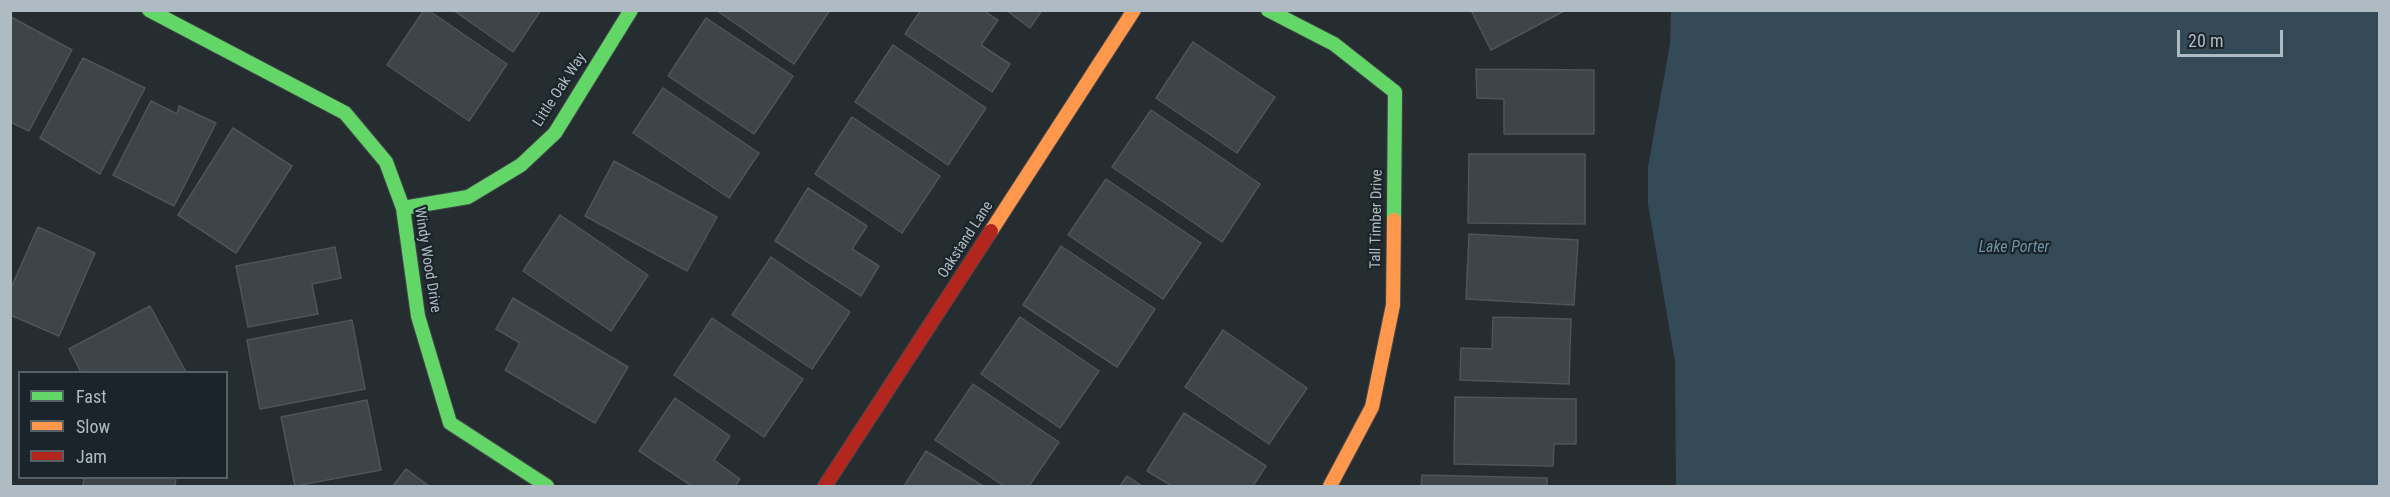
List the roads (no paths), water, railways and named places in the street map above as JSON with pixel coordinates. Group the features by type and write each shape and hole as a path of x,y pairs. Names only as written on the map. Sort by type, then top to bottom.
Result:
{"street":[{"name":"Windy Wood Drive","path":"149,10 345,114 386,162 403,208 418,316 450,423 547,486"},
{"name":"Little Oak Way","path":"403,208 468,197 521,165 555,133 631,10"},
{"name":"Oakstand Lane","path":"825,486 1134,10"},
{"name":"Tall Timber Drive","path":"1268,10 1334,44 1395,92 1393,305 1372,407 1330,486"}],"water":[{"name":"Lake Porter","path":"1671,10 2379,11 2379,486 1676,486 1675,361 1648,204 1648,167 1670,44"}]}
